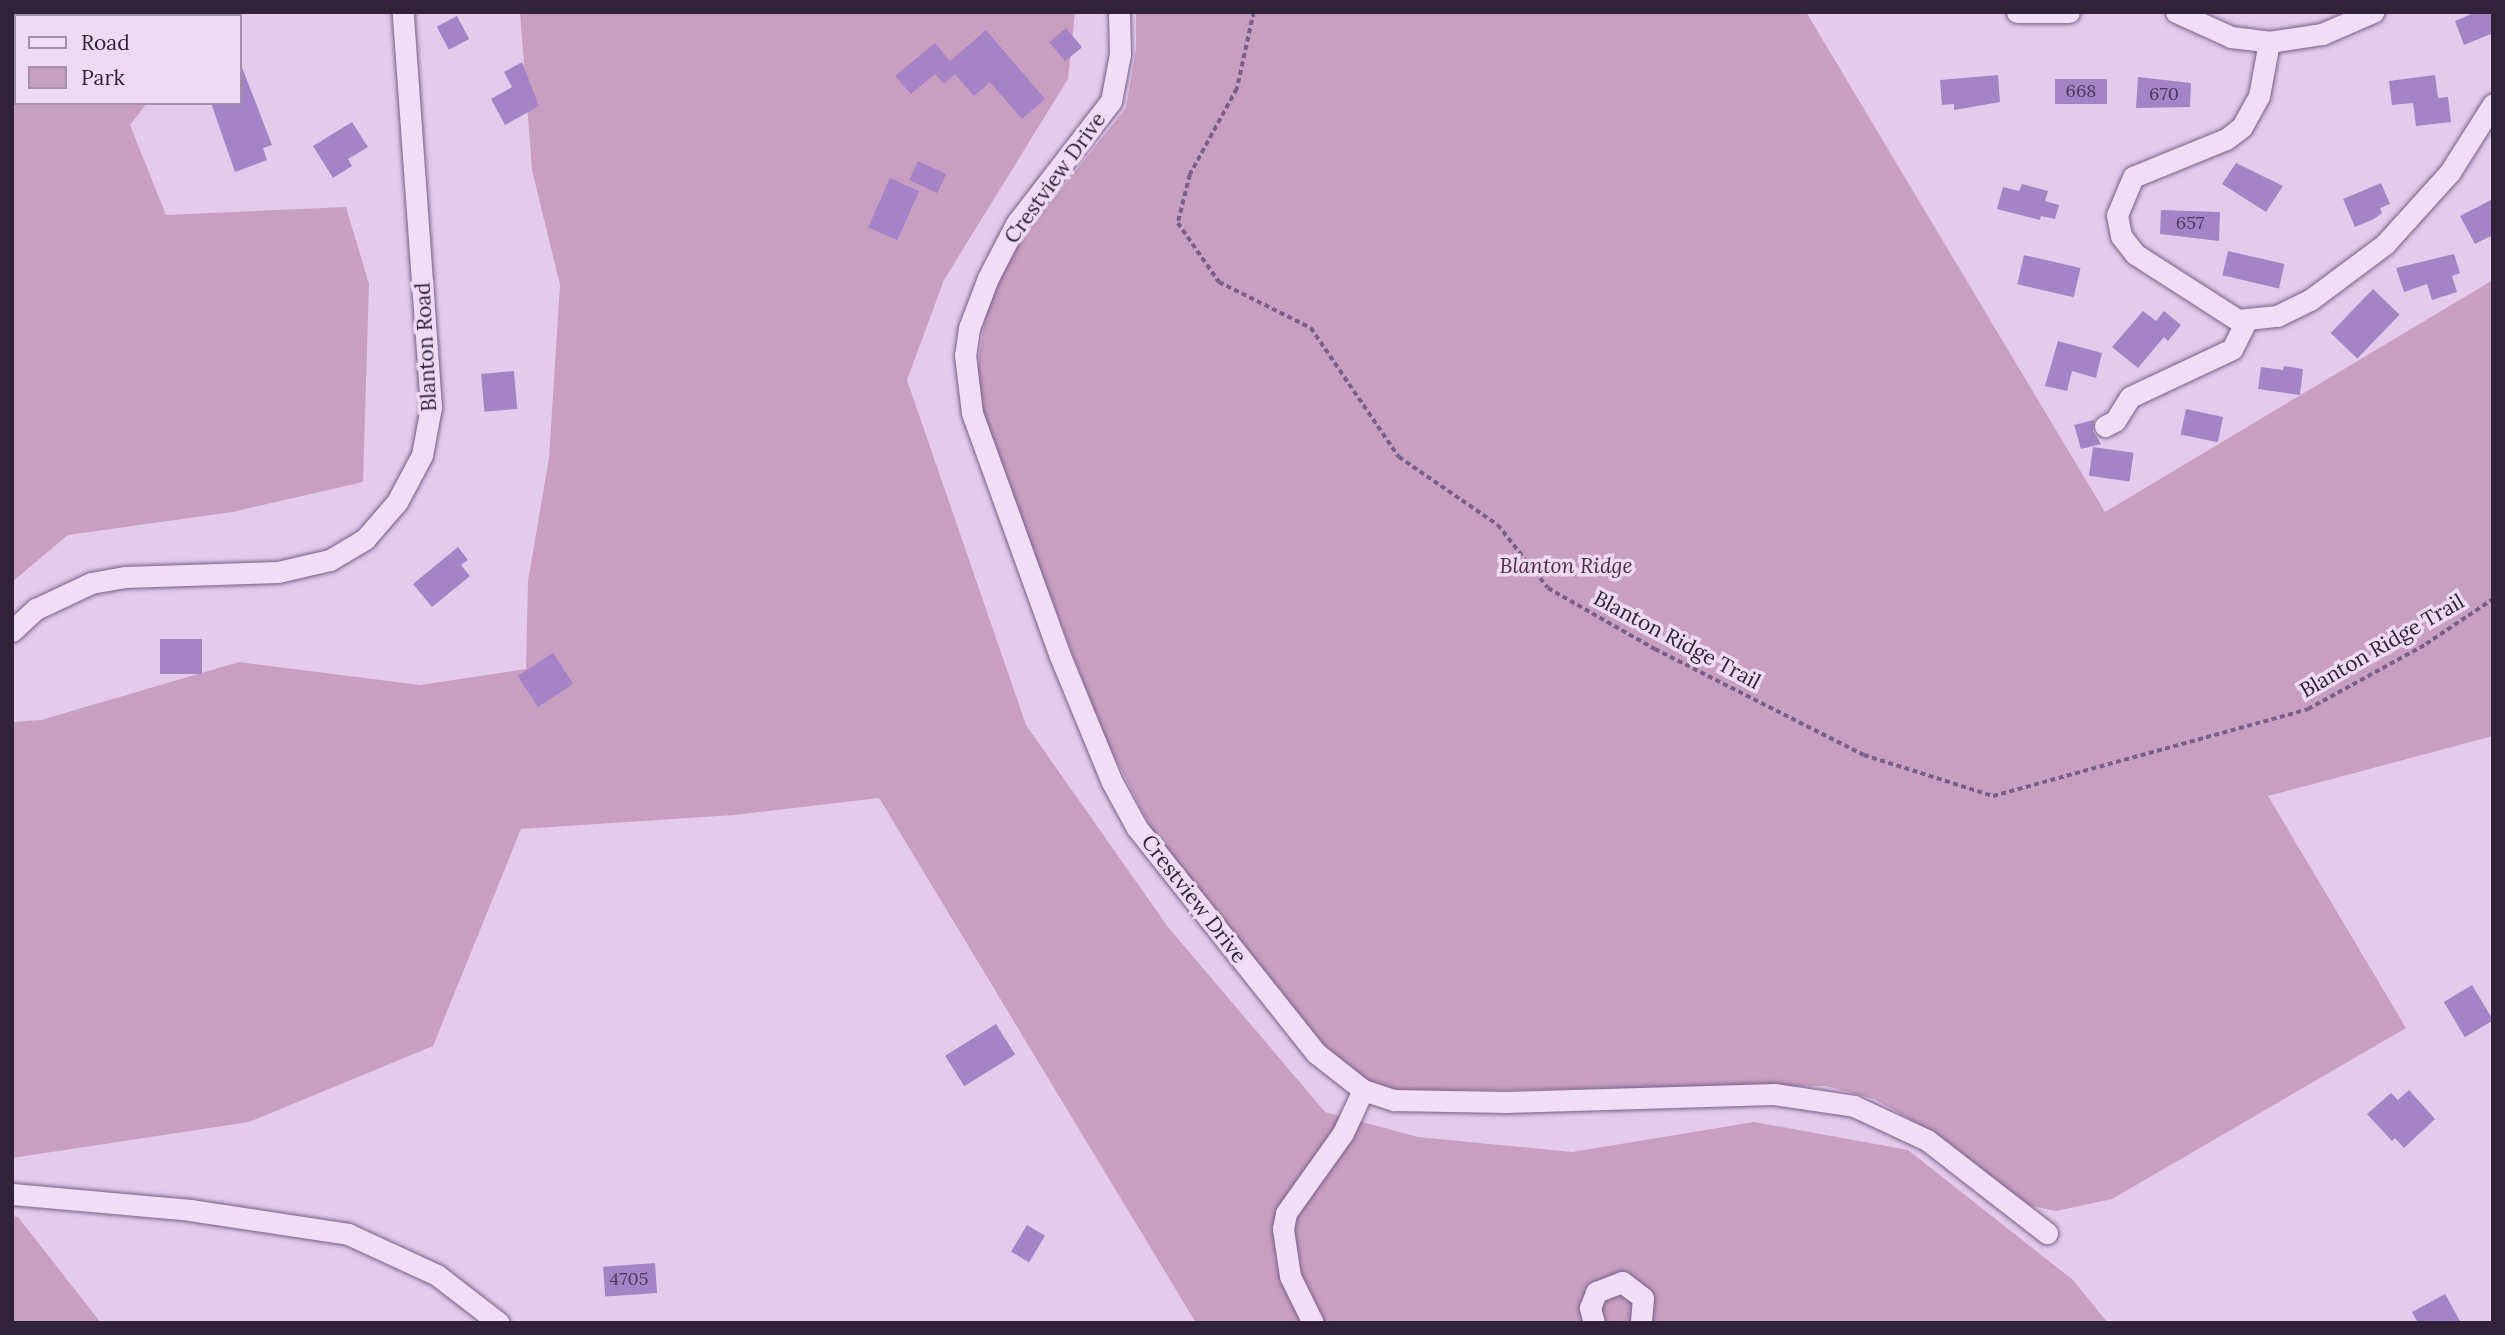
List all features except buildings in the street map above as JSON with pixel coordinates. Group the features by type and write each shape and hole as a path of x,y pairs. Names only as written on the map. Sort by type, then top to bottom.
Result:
{"street":[{"name":"Crestview Drive","path":"1119,12 1120,54 1111,101 1016,224 969,328 966,384 972,413 1095,745 1137,828 1316,1053 1363,1090 1394,1100 1506,1102 1774,1094 1854,1105 1927,1140 2047,1233"},
{"path":"2017,12 2070,12"},
{"path":"2176,12 2231,37 2269,41 2322,34 2373,12"},
{"name":"Blanton Road","path":"12,631 36,609 91,583 125,577 278,572 330,560 365,539 397,502 422,455 431,407 404,13"},
{"path":"2269,41 2259,96 2242,127 2226,139 2133,177 2117,215 2121,236 2141,260 2209,304 2247,320 2277,316 2310,300 2385,243 2450,172 2493,104"},
{"path":"2105,426 2115,421 2130,397 2232,349 2247,320"},
{"path":"1313,1323 1290,1276 1284,1250 1286,1213 1343,1133 1363,1090"},
{"path":"12,1194 190,1210 348,1234 437,1275 499,1323"},
{"path":"1594,1323 1590,1308 1597,1292 1622,1282 1643,1298 1642,1323"}],"path":[{"name":"Blanton Ridge Trail","path":"1254,12 1237,89 1190,175 1178,222 1219,282 1311,328 1399,457 1498,525 1548,588 1655,649 1864,755 1993,796 2308,709 2426,644 2493,599"}],"green space":[{"path":"12,12 212,12 14,14 14,105 145,105 130,125 166,215 346,207 369,284 363,482 232,512 68,535 12,582"},
{"path":"520,12 1075,12 1068,79 944,280 907,380 1026,725 1168,927 1325,1112 1418,1137 1572,1152 1754,1122 1908,1150 2073,1280 2108,1323 1196,1323 879,798 734,815 521,829 433,1046 249,1122 12,1158 12,722 41,720 239,662 420,685 526,669 528,581 549,458 560,285 532,170"},
{"name":"Blanton Ridge","path":"1136,12 1806,12 2105,512 2493,280 2493,736 2268,796 2406,1028 2112,1199 2056,1211 2027,1205 1940,1136 1874,1099 1826,1086 1427,1091 1386,1089 1362,1081 1312,1035 1154,834 1103,734 983,418 975,384 986,310 1013,250 1126,108 1136,49"},
{"path":"12,1216 18,1217 101,1323 12,1323"}]}
